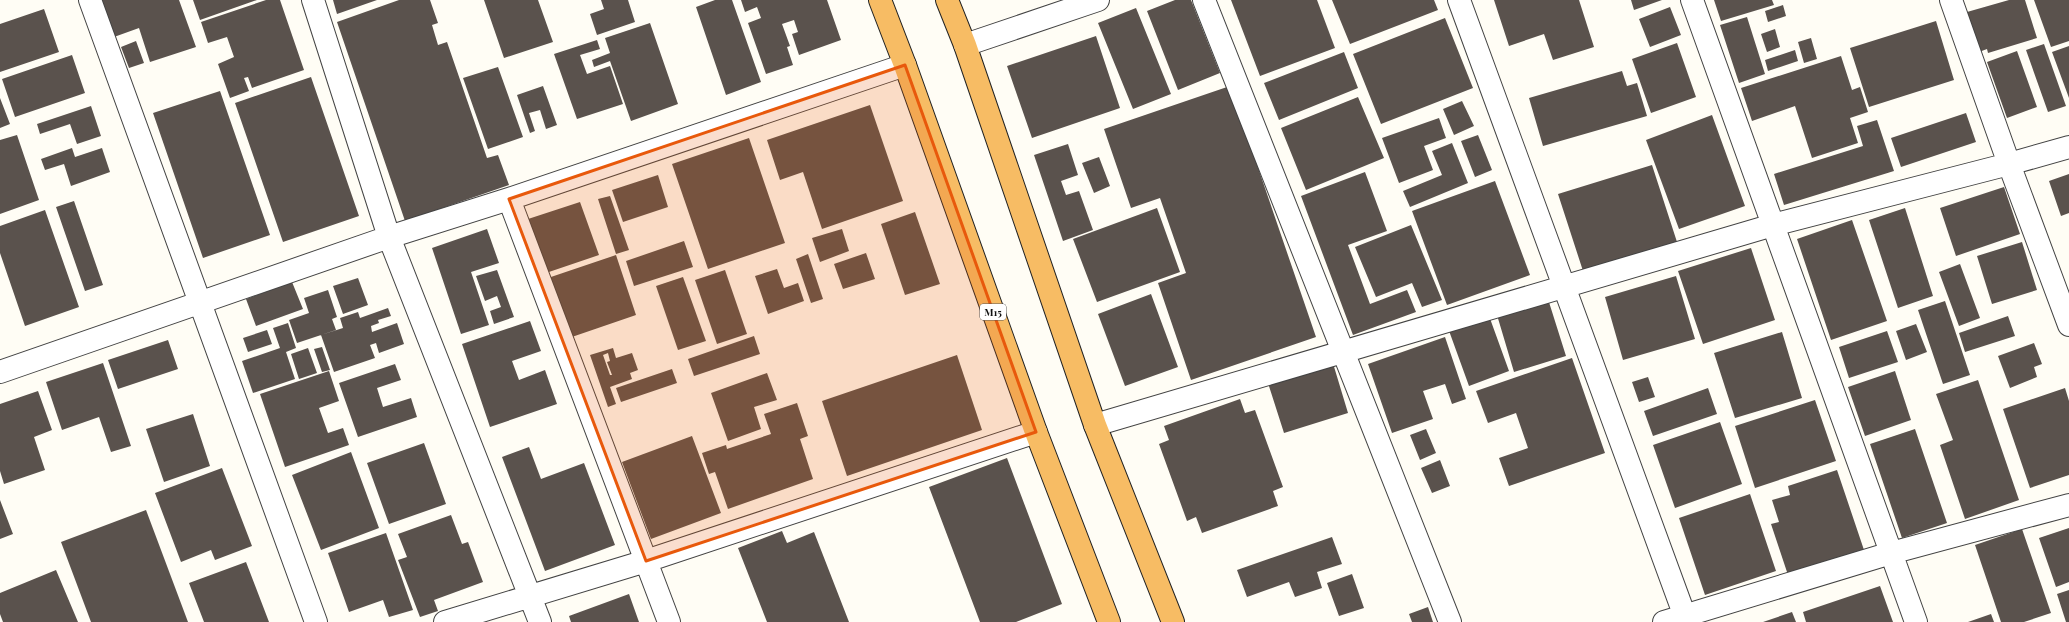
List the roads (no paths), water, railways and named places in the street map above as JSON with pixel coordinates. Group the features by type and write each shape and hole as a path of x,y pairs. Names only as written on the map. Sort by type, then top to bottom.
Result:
{"highway":[{"name":"M15","path":"880,0 905,65 1036,432 1110,622"},
{"path":"947,0 965,45 1095,425 1173,622"}],"street":[{"path":"90,0 316,622"},
{"path":"313,0 389,237 540,622"},
{"path":"965,45 1098,0"},
{"path":"1204,0 1450,622"},
{"path":"1459,0 1686,619"},
{"path":"1692,0 1916,622"},
{"path":"1951,0 2009,164 2069,325"},
{"path":"0,372 200,304 389,237 509,199 905,65"},
{"path":"1095,425 1773,224 2009,164 2069,147"},
{"path":"509,199 669,622"},
{"path":"445,622 646,561 1036,432"},
{"path":"1664,622 1686,619 1891,553 2069,505"}]}
